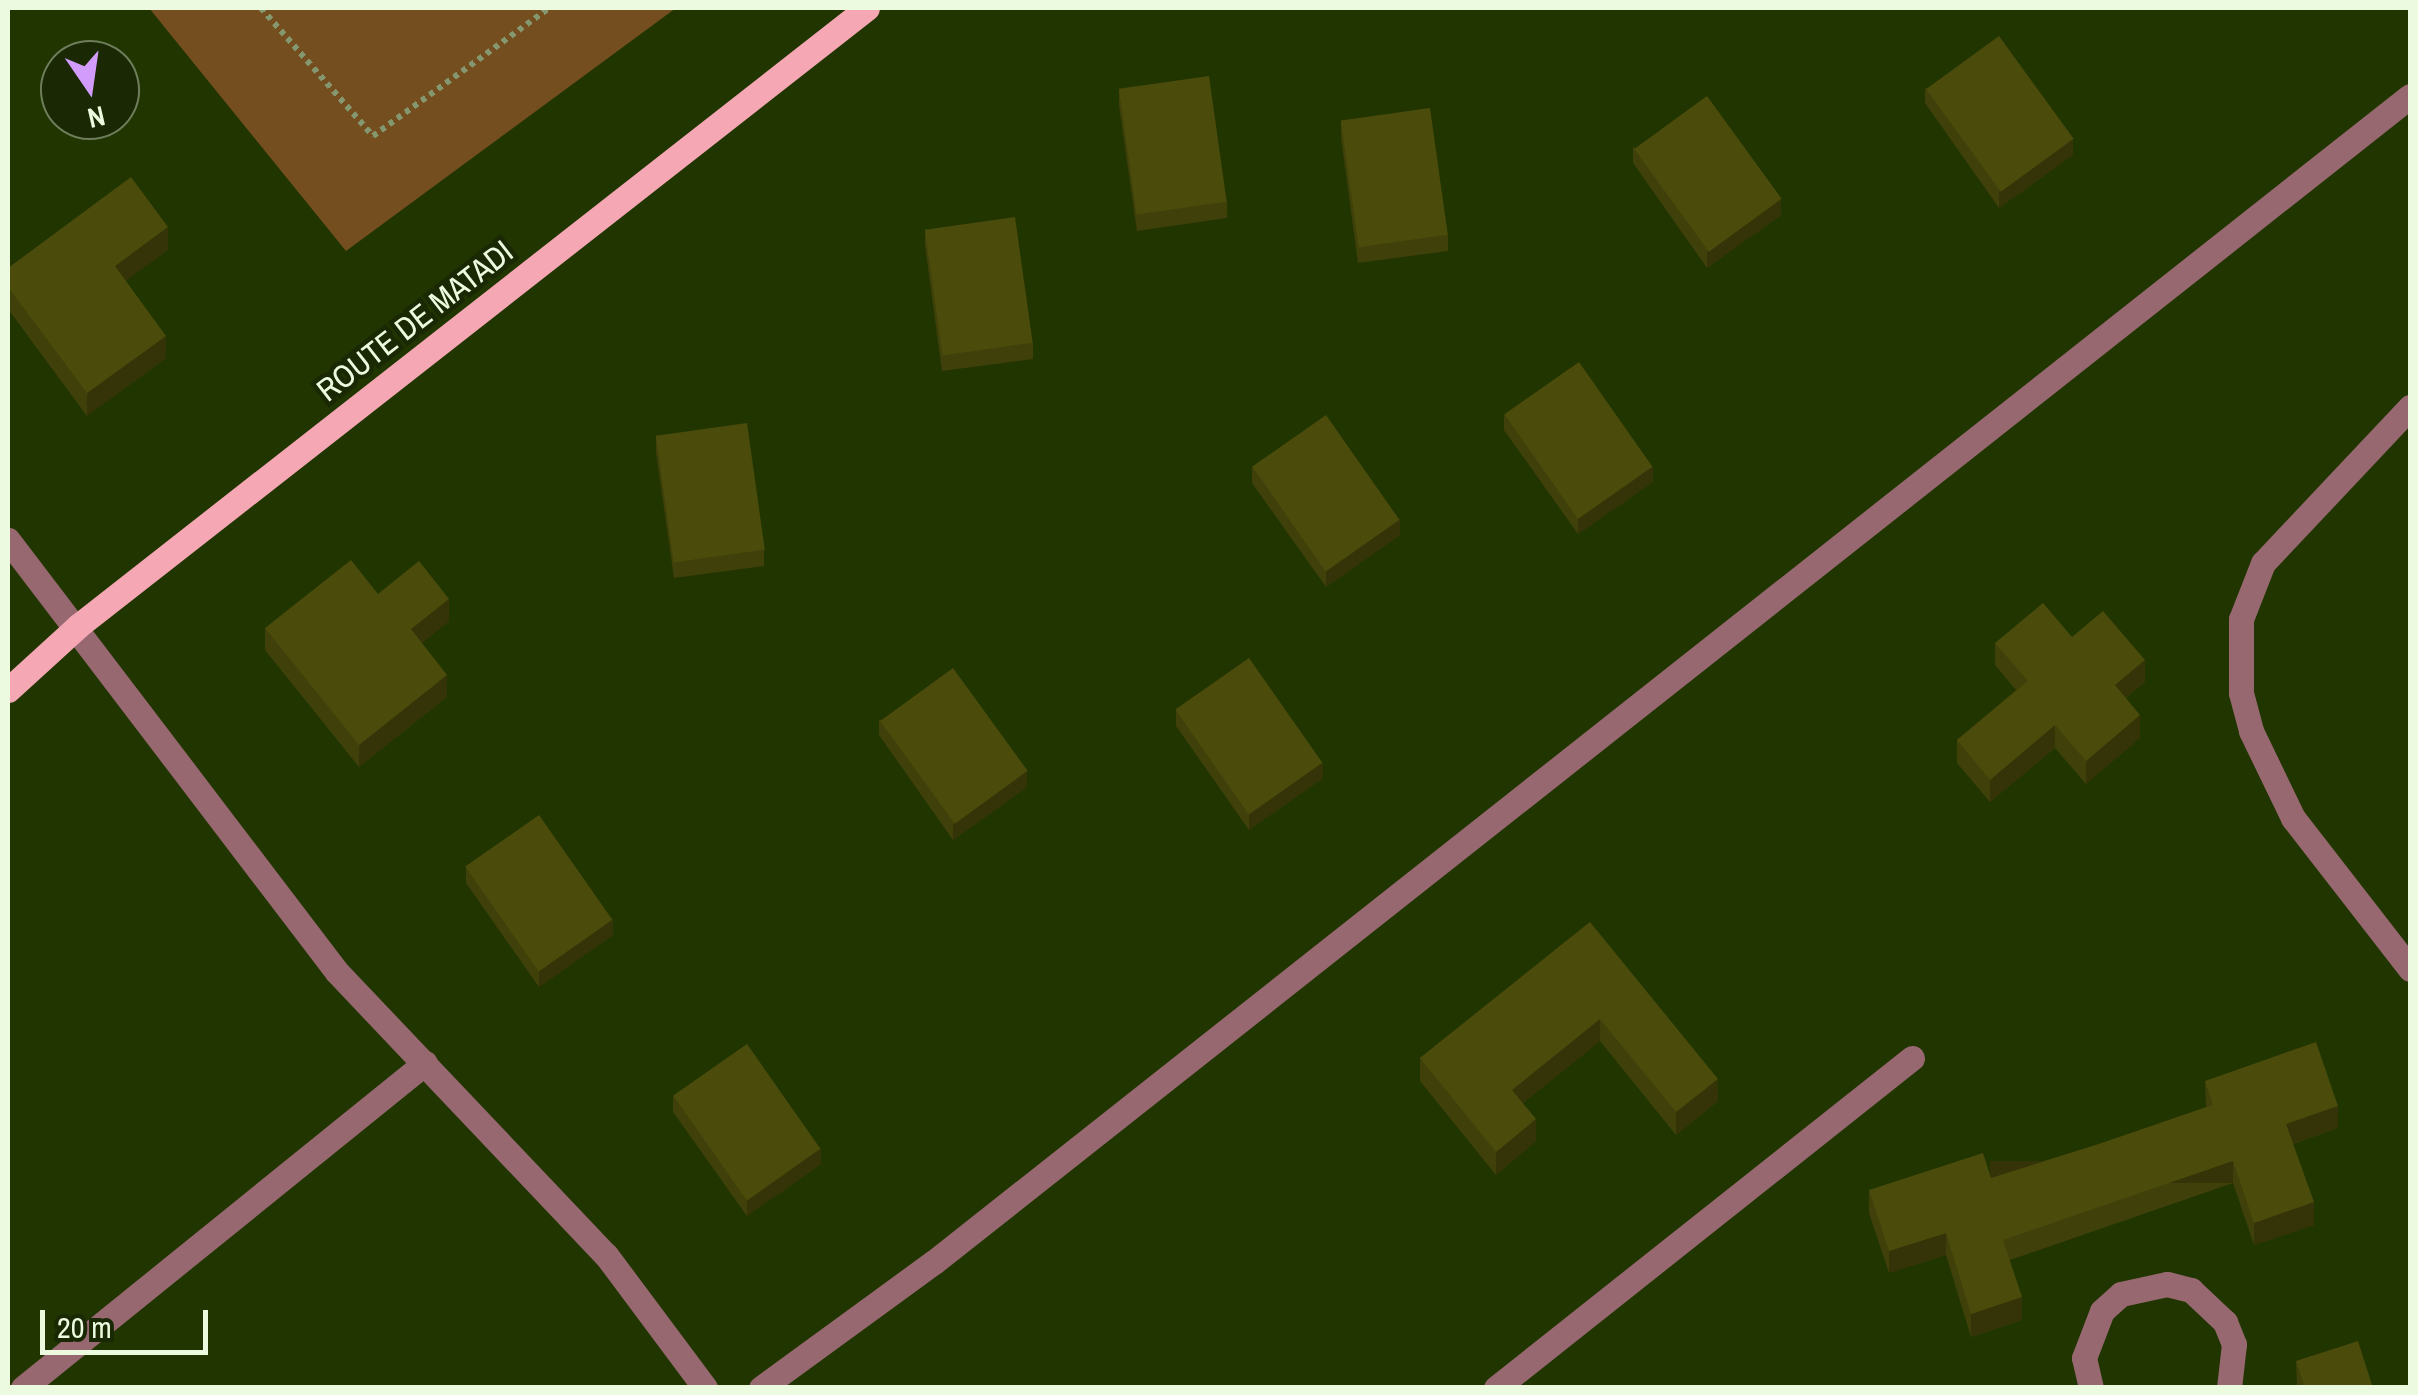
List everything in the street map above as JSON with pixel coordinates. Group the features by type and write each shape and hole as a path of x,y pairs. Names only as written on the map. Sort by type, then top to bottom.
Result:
{"main road":[{"name":"ROUTE DE MATADI","path":"8,690 78,626 867,8"}],"street":[{"path":"761,1388 934,1262 2410,96"},
{"path":"2410,407 2263,563 2242,619 2241,694 2251,731 2293,818 2410,969"},
{"path":"8,540 78,626 337,972 606,1254 705,1388"},
{"path":"1496,1388 1912,1058"},
{"path":"23,1388 425,1063"},
{"path":"2085,1386 2086,1346 2102,1311 2121,1294 2167,1284 2191,1290 2225,1322 2234,1344 2229,1388"}],"path":[{"path":"261,8 373,136 549,8"}],"shaded area":[{"path":"149,8 676,8 346,251"}],"building":[{"path":"1999,36 2074,139 2001,192 1926,89"},
{"path":"1209,76 1227,202 1137,214 1119,89"},
{"path":"1707,96 1782,199 1709,252 1634,149"},
{"path":"1430,108 1448,235 1359,247 1341,121"},
{"path":"131,177 168,227 115,266 166,336 87,393 8,287 8,268"},
{"path":"1015,217 1033,343 943,355 925,230"},
{"path":"1579,362 1652,467 1578,519 1504,414"},
{"path":"1326,415 1399,520 1326,571 1252,467"},
{"path":"747,423 765,550 674,563 656,436"},
{"path":"351,560 378,594 419,561 449,599 411,629 447,675 359,745 265,628"},
{"path":"2043,603 2072,637 2103,611 2145,660 2115,685 2140,715 2086,761 2055,725 1990,780 1957,740 2028,681 1995,643"},
{"path":"1249,658 1322,763 1249,814 1175,710"},
{"path":"953,668 1028,771 955,824 880,721"},
{"path":"539,815 612,920 539,971 465,867"},
{"path":"1590,922 1718,1079 1676,1112 1600,1019 1512,1090 1536,1119 1496,1152 1420,1058"},
{"path":"2316,1042 2338,1106 2286,1124 2314,1202 2254,1223 2233,1161 2003,1240 2022,1297 1971,1314 1946,1233 1889,1251 1869,1190 1983,1153 1991,1178 2099,1144 2213,1105 2205,1081"},
{"path":"747,1044 820,1149 747,1200 673,1096"},
{"path":"2358,1341 2373,1388 2305,1388 2296,1361"}]}
